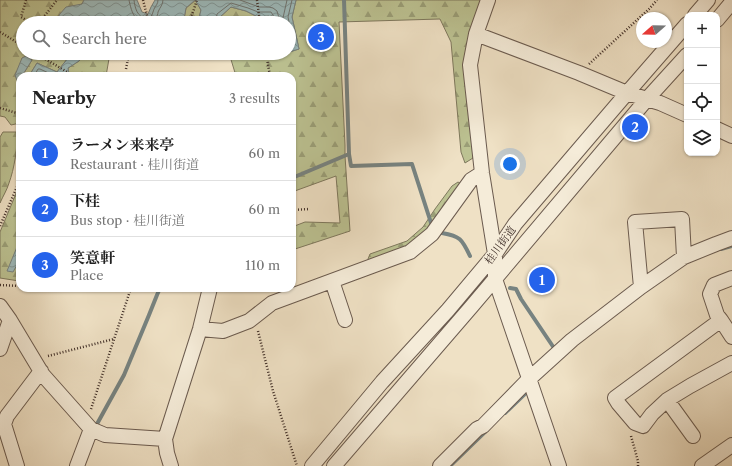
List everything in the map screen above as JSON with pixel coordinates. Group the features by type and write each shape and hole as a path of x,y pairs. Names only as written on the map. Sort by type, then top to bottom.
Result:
{"street":[{"path":"488,0 476,34 470,65 482,173 495,254 495,279 559,466"},
{"path":"698,12 708,0"},
{"path":"720,16 732,2"},
{"name":"桂川街道","path":"312,466 382,382 448,310 495,254 515,224 684,27"},
{"path":"476,34 627,93 660,102 684,114"},
{"name":"桂川街道","path":"334,466 684,58"},
{"path":"720,130 732,136"},
{"path":"200,329 223,331 249,320 272,303 410,252 432,234 471,180 482,173"},
{"path":"641,287 635,222 682,219 684,257"},
{"path":"440,466 476,429 483,426 529,379 572,340 641,287 684,257 732,238"},
{"path":"732,278 714,285 710,294 717,315 732,337"},
{"path":"332,281 345,320"},
{"path":"171,466 165,439 200,329 209,292"},
{"path":"0,306 43,375 88,427 105,435 165,439"},
{"path":"0,349 10,320"},
{"path":"721,320 616,398 618,403 635,423 643,426 652,414 667,400 732,363"},
{"path":"17,466 4,424 7,416 37,365"},
{"path":"667,400 693,436"},
{"path":"77,466 88,427"},
{"path":"702,466 732,445"}],"path":[{"path":"20,16 26,0"},
{"path":"44,16 57,0"},
{"path":"143,0 147,16"},
{"path":"191,16 198,0"},
{"path":"257,0 259,16"},
{"path":"578,73 658,0"},
{"path":"0,32 16,41"},
{"path":"47,60 67,72"},
{"path":"126,69 128,60"},
{"path":"267,60 269,72"},
{"path":"0,108 16,113"},
{"path":"0,226 16,189"},
{"path":"296,210 310,210"},
{"path":"0,284 16,286"},
{"path":"88,427 130,292"},
{"path":"254,316 272,391 297,466"},
{"path":"37,365 115,338"},
{"path":"638,466 631,436 639,424"}],"green space":[{"path":"0,0 84,0 82,4 59,16 16,16 16,60 22,60 20,72 16,72 16,124 11,125 5,117 0,116"},
{"path":"196,0 201,10 200,16 185,16 186,8"},
{"path":"296,0 481,0 466,50 473,158 465,163 461,152 451,42 440,19 339,22 350,231 296,249 296,225 305,222 340,223 336,176 296,191 296,72 235,72 231,60 296,60 296,50 299,49 296,35 296,16 292,16"},
{"path":"231,7 246,11 256,16 221,16"},
{"path":"32,60 66,60 57,72 37,63 31,72 24,72"},
{"path":"109,60 107,72 68,72 68,68 79,61"},
{"path":"3,132 16,132 16,151 12,172 0,203 0,137"},
{"path":"458,182 463,185 426,234 407,250 370,263 368,259 370,254 407,241 423,227 452,186"},
{"path":"16,194 16,281 0,278 0,232"}],"water":[{"path":"84,0 137,0 142,12 148,14 155,0 195,0 186,8 185,16 59,16 66,7 82,4"},
{"path":"195,0 296,0 292,16 256,16 246,11 231,7 221,16 200,16 201,10"},
{"path":"296,35 299,49 296,50"},
{"path":"21,60 32,60 24,72 16,72"},
{"path":"66,60 80,60 68,68 68,72 57,72"},
{"path":"37,63 57,72 31,72"},
{"path":"16,249 16,267 13,272 7,271"}],"waterway":[{"path":"296,176 349,154 344,0"},
{"path":"349,154 351,166 412,164 432,226"},
{"path":"442,233 453,235 460,239 470,256"},
{"path":"721,249 732,246"},
{"path":"510,288 516,289 521,299 556,351"},
{"path":"97,424 124,375 158,292"},
{"path":"505,413 529,390"},
{"path":"450,466 487,430"}],"place":[{"name":"笑意軒","path":"321,37"},
{"name":"下桂","path":"635,127"},
{"name":"ラーメン来来亭","path":"542,280"}]}
